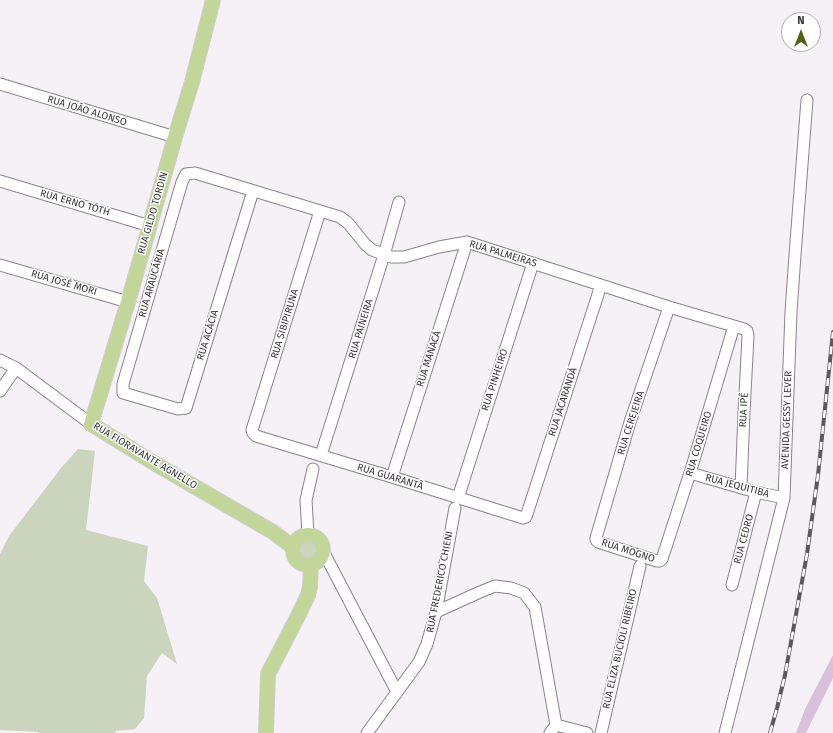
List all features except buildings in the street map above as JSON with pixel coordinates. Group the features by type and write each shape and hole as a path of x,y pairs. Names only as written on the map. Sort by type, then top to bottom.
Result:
{"main road":[{"name":"RUA GILDO TORDIN","path":"90,424 128,302 192,82 213,0"},
{"name":"RUA FIORAVANTE AGNELLO","path":"90,424 273,532 293,547"},
{"path":"303,536 308,536 317,538 323,551 320,560 311,565 302,564 294,557 293,552 293,547 298,539 303,536"},
{"path":"266,733 268,674 308,595 311,565"}],"street":[{"name":"RUA JOÃO ALONSO","path":"0,84 175,137"},
{"name":"AVENIDA GESSY LEVER","path":"725,733 784,498 791,312 807,100"},
{"name":"RUA PALMEIRAS","path":"182,182 186,174 195,172 340,217 348,223 365,244 372,250 391,257 404,257 439,247 467,242 747,331"},
{"name":"RUA ERNO TÓTH","path":"0,181 150,226"},
{"name":"RUA ARAUCÁRIA","path":"123,384 182,182"},
{"name":"RUA ACÁCIA","path":"123,384 123,393 178,409 186,408 253,191"},
{"name":"RUA PAINEIRA","path":"321,455 384,255 399,202"},
{"name":"RUA SIBIPIRUNA","path":"256,436 252,430 320,211"},
{"name":"RUA MANACÁ","path":"392,477 467,242"},
{"name":"RUA PINHEIRO","path":"456,503 533,263"},
{"name":"RUA JOSÉ MORI","path":"0,265 128,302"},
{"name":"RUA JACARANDÁ","path":"525,518 600,285"},
{"name":"RUA CEREJEIRA","path":"596,540 630,422 669,307"},
{"name":"RUA COQUEIRO","path":"660,561 662,559 690,473 734,326"},
{"name":"RUA IPÊ","path":"741,488 747,331"},
{"name":"RUA FIORAVANTE AGNELLO","path":"0,360 16,368 90,424"},
{"path":"0,391 16,368"},
{"name":"RUA GUARANTÃ","path":"256,436 392,477 456,503 525,518"},
{"path":"308,536 306,500 313,469"},
{"name":"RUA JEQUITIBÁ","path":"690,473 756,492 784,498"},
{"name":"RUA CEDRO","path":"732,585 756,492"},
{"name":"RUA FREDERICO CHIENI","path":"367,733 419,662 427,644 436,612 456,503"},
{"name":"RUA MOGNO","path":"596,540 598,542 660,561"},
{"path":"323,551 397,692"},
{"name":"RUA ELIZA BUCIOLI RIBEIRO","path":"601,733 640,566"},
{"path":"436,612 495,586 511,588 524,593 535,607 553,729 587,733"}],"green space":[{"path":"78,449 95,451 86,530 148,546 144,581 157,598 177,664 162,653 147,676 144,718 135,729 115,731 116,733 38,733 0,730 0,554 9,536 61,468"},
{"path":"309,540 313,541 319,547 319,555 313,561 309,562 305,561 299,555 298,551 299,547 305,541"}],"shaded area":[{"path":"833,655 833,678 806,733 796,733 805,709"}],"railway":[{"path":"770,733 785,675 807,554 818,475 833,332"}]}
